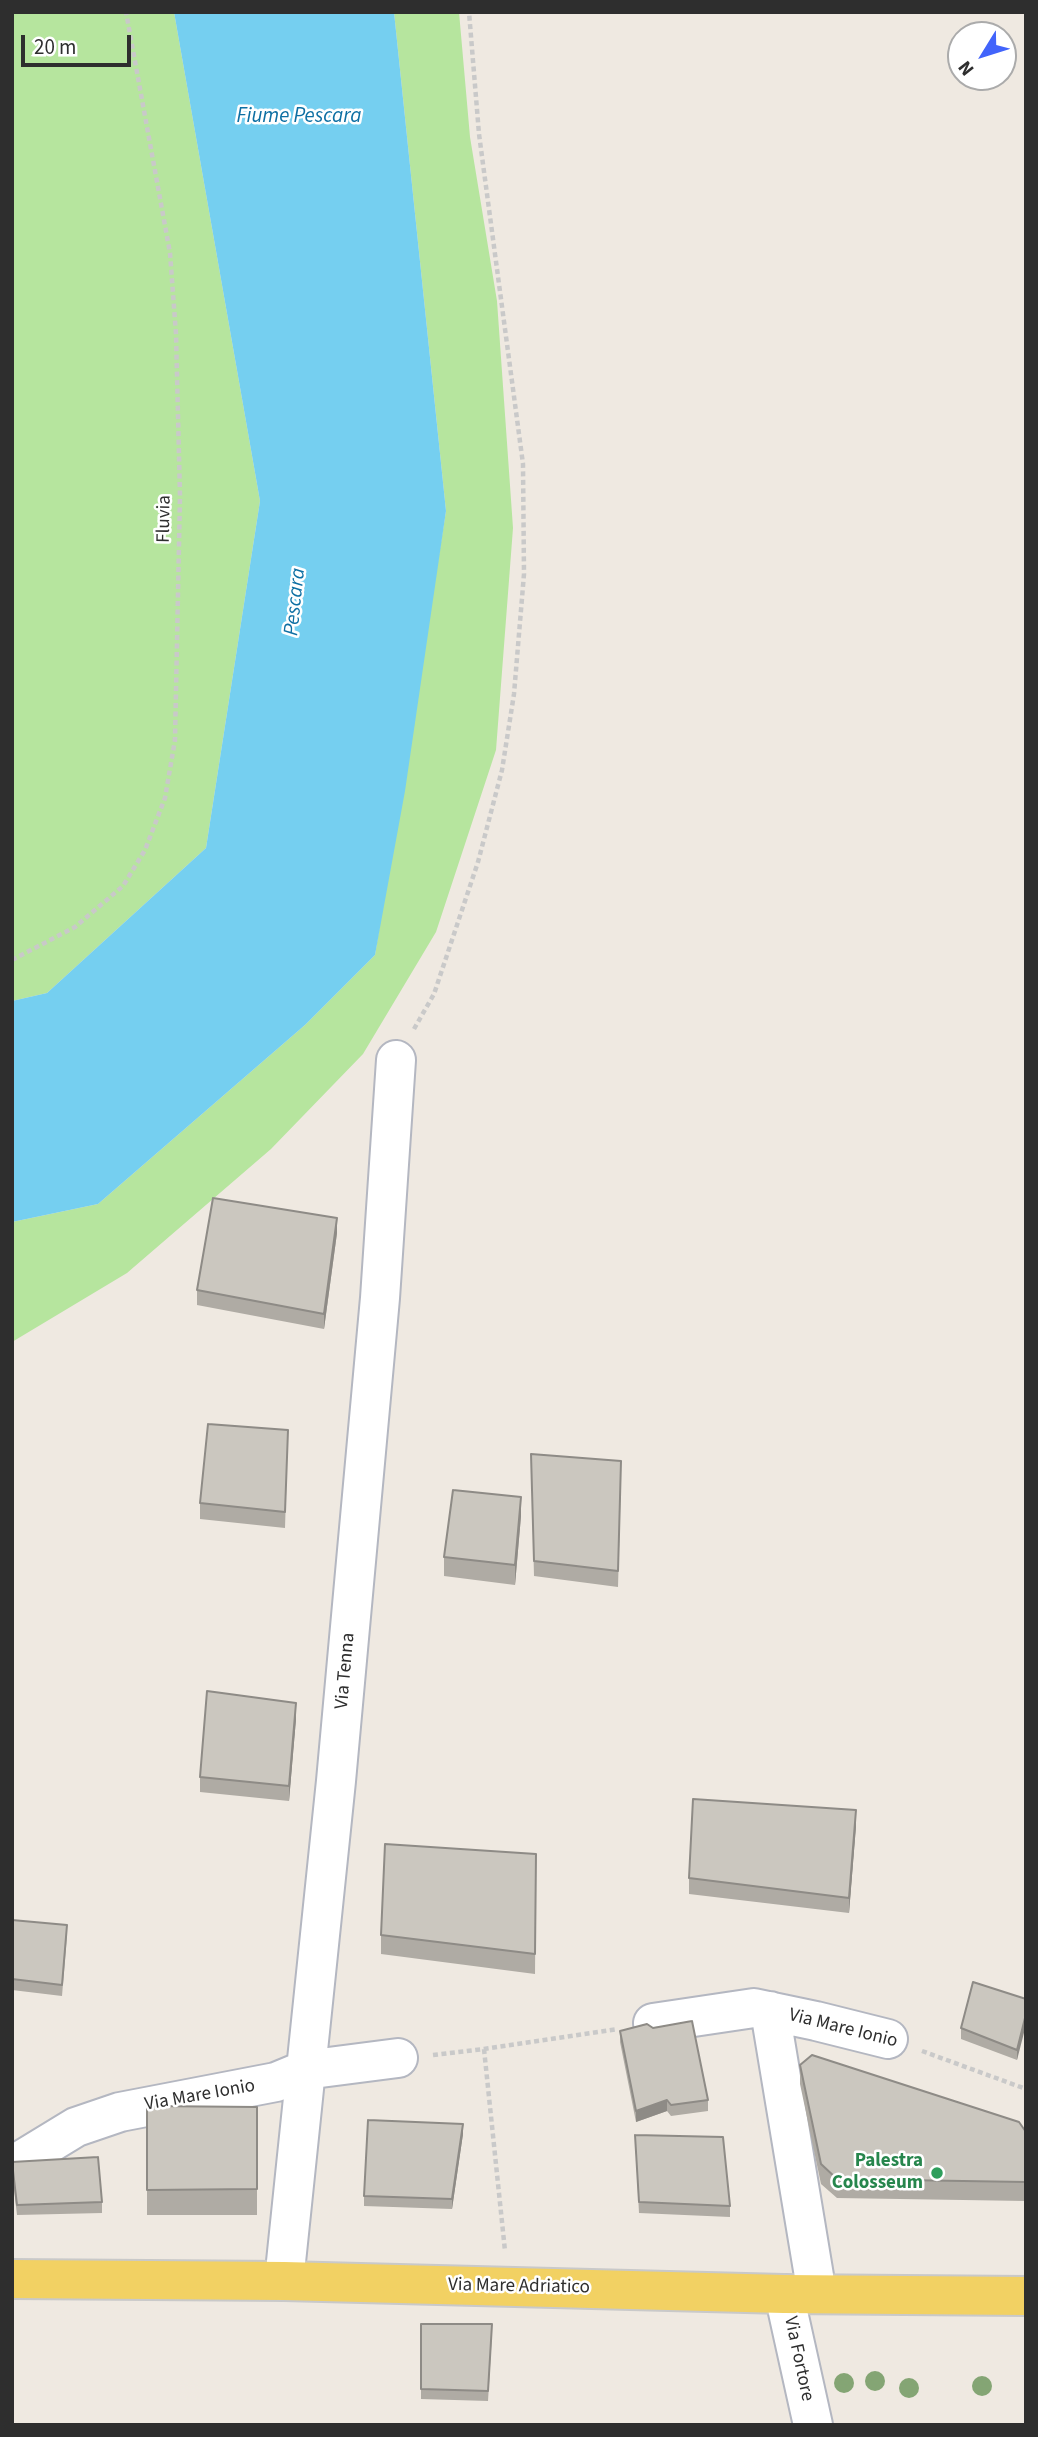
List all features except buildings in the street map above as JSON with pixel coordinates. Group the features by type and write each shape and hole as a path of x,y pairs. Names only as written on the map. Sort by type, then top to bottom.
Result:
{"main road":[{"name":"Via Mare Adriatico","path":"12,2279 284,2281 800,2294 1026,2296"}],"street":[{"name":"Via Tenna","path":"284,2281 336,1781 380,1298 396,1060"},
{"name":"Via Mare Ionio","path":"653,2023 754,2008 888,2039"},
{"name":"Via Fortore","path":"770,2011 813,2425"},
{"name":"Via Mare Ionio","path":"12,2166 76,2127 120,2112 276,2082 305,2070 398,2058"}],"path":[{"name":"Fluvia","path":"12,960 75,927 123,886 145,850 165,798 175,740 180,496 176,334 170,253 126,12"},
{"path":"396,1060 434,994 478,862 502,770 514,694 524,574 523,464 479,134 469,12"},
{"path":"398,2058 484,2049 653,2023"},
{"name":"Via Mare Ionio","path":"888,2039 1026,2089"},
{"path":"484,2049 508,2287"}],"green space":[{"path":"12,12 174,12 260,501 206,848 47,993 12,1001"},
{"path":"394,12 459,12 470,137 497,301 513,528 496,750 436,932 363,1054 271,1149 127,1273 12,1342 12,1222 98,1204 305,1025 375,955 446,511"}],"water":[{"name":"Fiume Pescara","path":"174,12 394,12 446,511 405,791 375,955 305,1025 98,1204 12,1222 12,1001 47,993 206,848 260,501"}],"place":[{"name":"Palestra Colosseum","path":"937,2173"}],"water label":[{"name":"Pescara","path":"296,602"}]}
